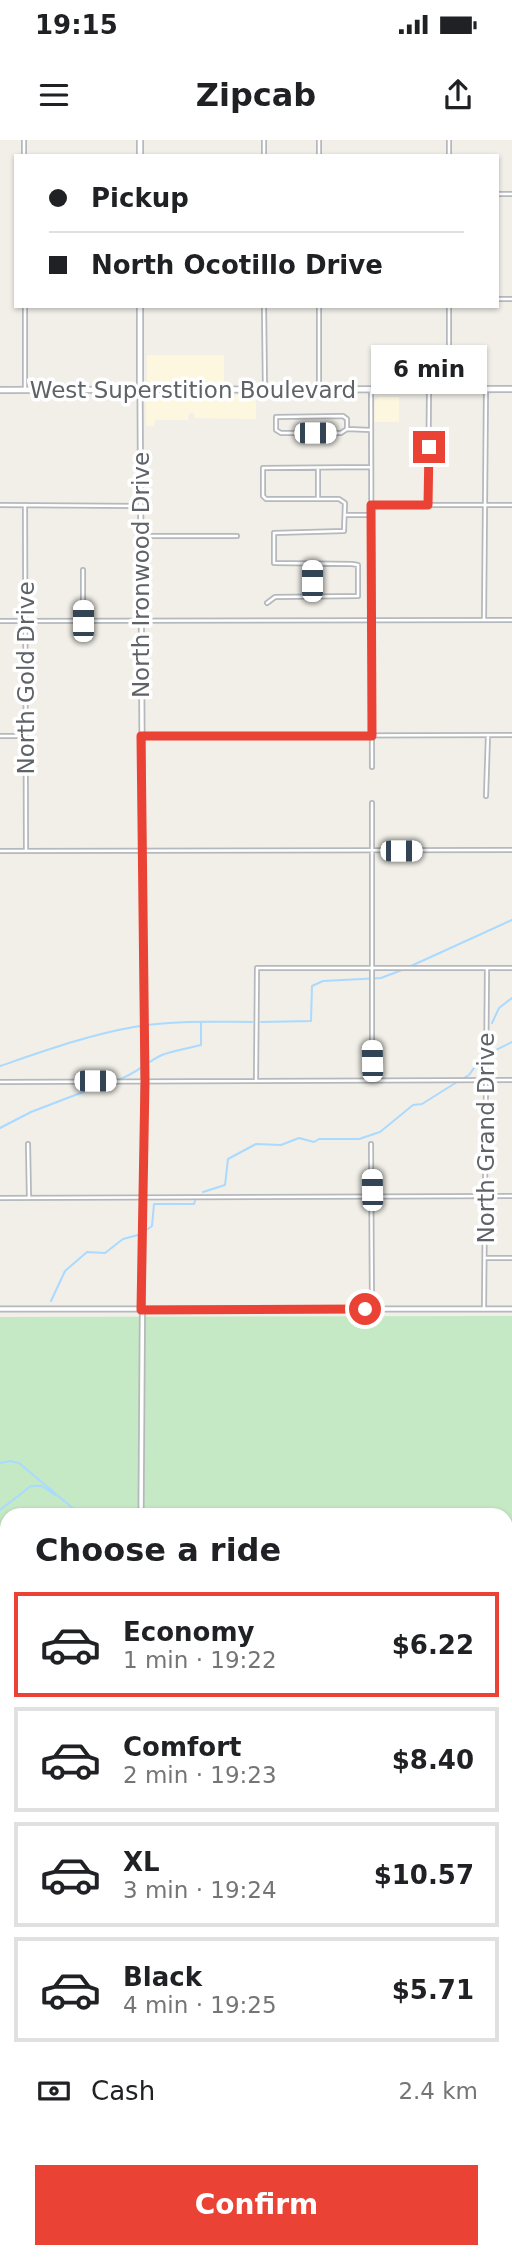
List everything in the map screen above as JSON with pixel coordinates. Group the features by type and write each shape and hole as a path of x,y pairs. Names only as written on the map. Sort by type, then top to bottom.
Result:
{"main road":[{"name":"North Ironwood Drive","path":"140,308 140,390"},
{"name":"West Superstition Boulevard","path":"0,390 512,389"}],"street":[{"path":"25,308 25,390"},
{"path":"264,308 265,390"},
{"path":"319,308 319,390"},
{"path":"449,308 449,390"},
{"name":"North Ironwood Drive","path":"140,390 141,851 145,1081 141,1508"},
{"path":"371,390 372,767"},
{"path":"428,505 429,390"},
{"path":"484,620 486,390"},
{"path":"347,429 347,419 343,416 276,417 276,429 281,433 371,430"},
{"path":"318,467 318,499"},
{"path":"267,603 275,597 358,596 358,565 274,563 274,533 344,531 344,500 264,498 263,468 371,467"},
{"path":"0,505 141,506"},
{"name":"North Gold Drive","path":"25,505 26,851"},
{"path":"371,505 512,505"},
{"path":"345,515 371,515"},
{"path":"141,536 237,536"},
{"path":"312,564 312,597"},
{"path":"83,570 83,621"},
{"path":"0,621 512,620"},
{"path":"486,796 488,735"},
{"path":"141,736 512,735"},
{"path":"0,736 26,736"},
{"path":"372,803 372,1081"},
{"path":"0,851 512,850"},
{"path":"256,1081 257,968 512,968"},
{"name":"North Grand Drive","path":"484,1309 487,968"},
{"path":"0,1082 512,1080"},
{"path":"28,1144 29,1198"},
{"path":"371,1144 372,1309"},
{"path":"0,1198 512,1196"},
{"path":"485,1258 512,1258"},
{"path":"0,1309 512,1309"}],"shaded area":[{"path":"147,355 224,355 224,383 150,383 147,380"},
{"path":"455,356 481,357 481,383 456,383"},
{"path":"256,395 256,419 194,418 194,413 189,413 188,420 155,420 154,426 146,426 146,400 151,396"},
{"path":"378,397 399,397 399,422 374,422 375,401"}],"green space":[{"path":"512,1316 512,1508 0,1508 0,1317"}],"waterway":[{"path":"411,966 512,920"},
{"path":"261,1022 311,1021 312,986 323,981 381,978 402,970"},
{"path":"492,1023 499,1008 512,998"},
{"path":"0,1066 83,1039 134,1027 178,1022 252,1022"},
{"path":"117,1080 162,1055 201,1045 201,1022"},
{"path":"462,1079 469,1075 482,1057 512,1042"},
{"path":"0,1128 31,1112 109,1082"},
{"path":"203,1192 225,1185 228,1159 256,1144 281,1145 299,1138 314,1142 319,1139 359,1139 380,1132 413,1105 422,1104 457,1082"},
{"path":"148,1229 152,1226 154,1204 194,1204 195,1201"},
{"path":"51,1301 65,1271 87,1252 105,1253 123,1239 138,1235"},
{"path":"0,1463 19,1463 72,1508"},
{"path":"3,1508 31,1486 42,1486 55,1495"}],"route":[{"path":"365,1309 141,1310 144,1265 145,1081 141,736 372,736 371,505 428,505 429,447"}]}
